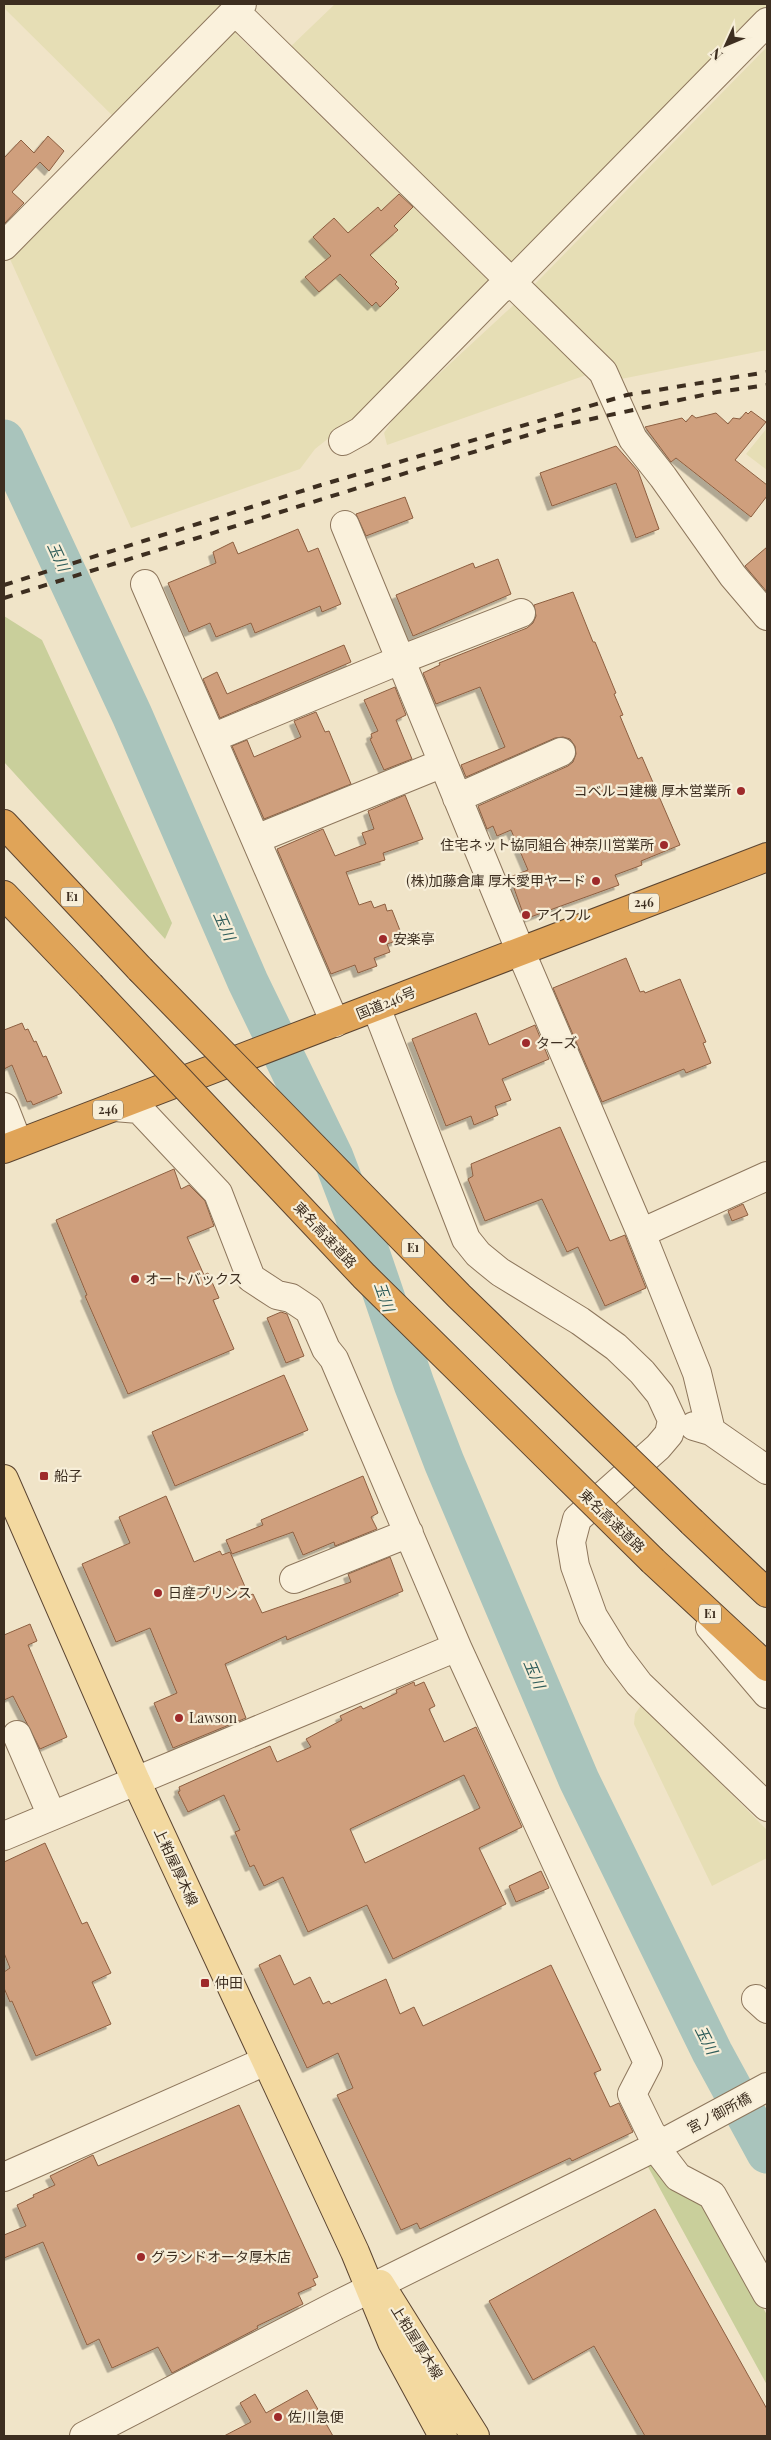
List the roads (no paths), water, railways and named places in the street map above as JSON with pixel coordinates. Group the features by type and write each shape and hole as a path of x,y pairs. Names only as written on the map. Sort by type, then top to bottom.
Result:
{"highway":[{"name":"E1","path":"4,824 140,969 452,1289 767,1593"},
{"name":"国道246号","path":"11,1146 330,1026 520,950 767,857"},
{"name":"東名高速道路","path":"4,895 364,1276 653,1561 767,1667"}],"main road":[{"name":"上粕屋厚木線","path":"4,1481 136,1781 355,2252 375,2287 475,2436"},
{"name":"上粕屋厚木線","path":"375,2287 392,2342 443,2436"}],"street":[{"path":"4,246 239,7 511,283 603,372 633,440 663,477 733,576 767,616"},
{"path":"343,441 361,431 499,290 511,283 767,22"},
{"path":"345,525 359,589 400,660 520,950 641,1232 697,1373 711,1431"},
{"path":"145,584 256,839 330,1026"},
{"path":"212,738 400,660 511,621"},
{"path":"456,798 561,752"},
{"path":"256,839 443,763"},
{"path":"376,1007 466,1239 478,1254 500,1272 616,1347 660,1394 672,1420 669,1434 658,1447 577,1519 571,1542 575,1566 593,1616 617,1655 639,1684 767,1807"},
{"path":"4,1107 11,1146"},
{"path":"114,1107 138,1109 218,1193 251,1278 277,1295 291,1298 309,1310 326,1349 334,1359 457,1647 648,2063 632,2094 651,2133 666,2141 662,2156 678,2177 712,2195 767,2294"},
{"path":"641,1232 767,1176"},
{"path":"672,1420 711,1431 767,1470"},
{"path":"692,1522 767,1580"},
{"path":"294,1578 409,1532"},
{"path":"653,1561 767,1694"},
{"path":"4,1836 457,1647"},
{"path":"17,1734 52,1816"},
{"path":"5,2170 266,2061"},
{"name":"宮ノ御所橋","path":"84,2436 121,2428 375,2287 666,2141 767,2087"}],"waterway":[{"name":"玉川","path":"4,440 132,715 248,982 333,1157 368,1249 414,1384 444,1462 579,1780 712,2052 767,2153"}],"railway":[{"path":"4,585 321,485 627,395 767,372"},
{"path":"4,598 554,427 717,392 767,385"}],"place":[{"name":"コベルコ建機 厚木営業所","path":"741,791"},
{"name":"住宅ネット協同組合 神奈川営業所","path":"664,845"},
{"name":"(株)加藤倉庫 厚木愛甲ヤード","path":"596,881"},
{"name":"アイフル","path":"526,915"},
{"name":"安楽亭","path":"383,939"},
{"name":"ターズ","path":"526,1043"},
{"name":"オートバックス","path":"135,1279"},
{"name":"船子","path":"44,1476"},
{"name":"日産プリンス","path":"158,1593"},
{"name":"Lawson","path":"179,1718"},
{"name":"仲田","path":"205,1983"},
{"name":"グランドオータ厚木店","path":"141,2257"},
{"name":"佐川急便","path":"278,2417"}]}
